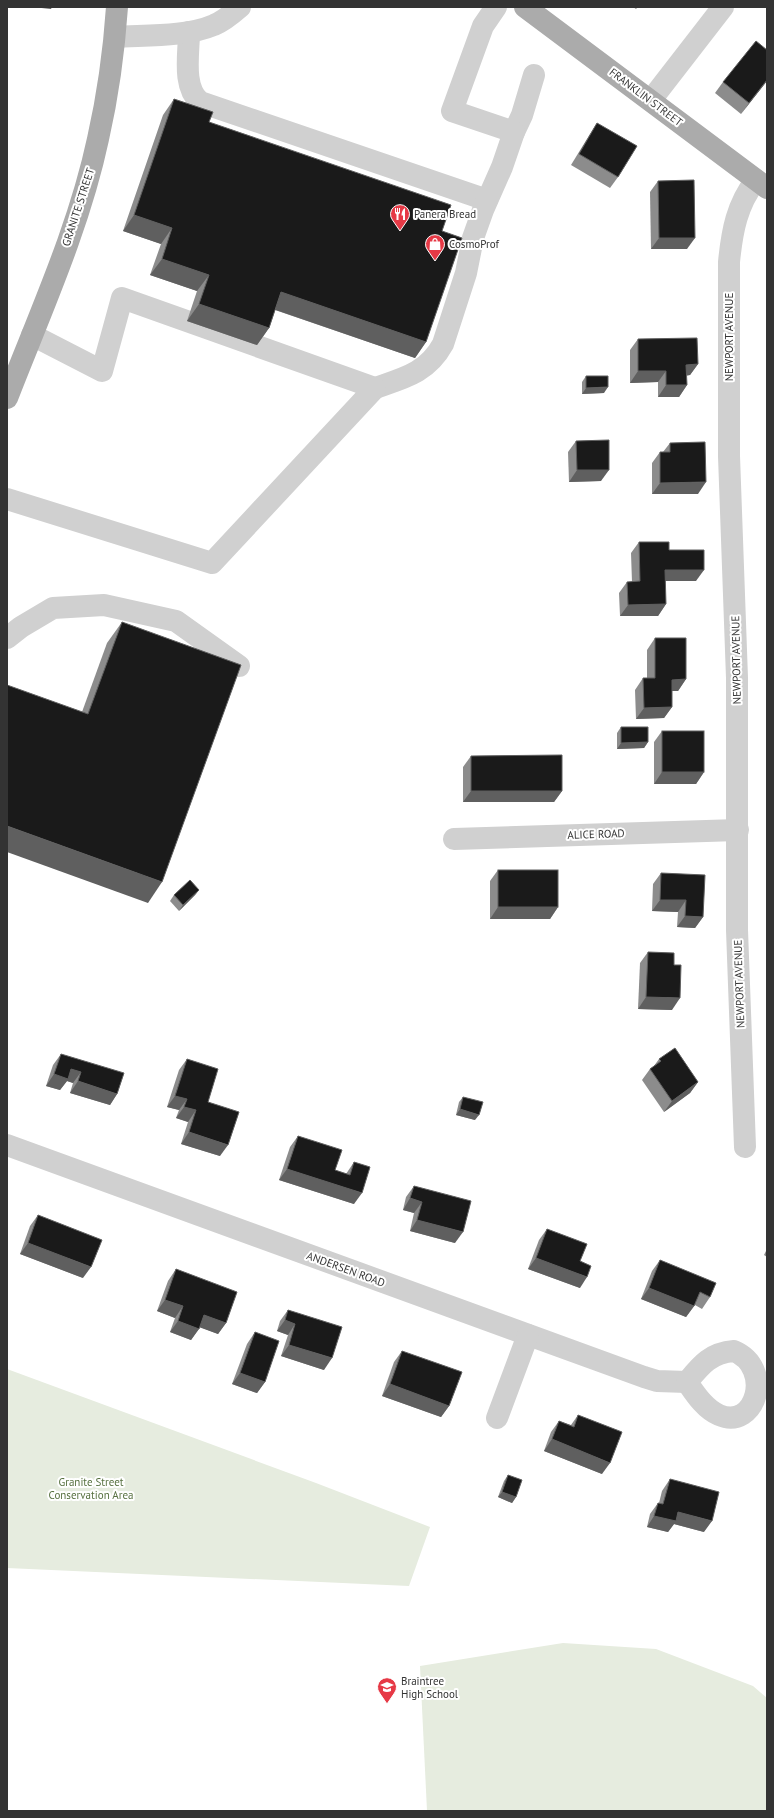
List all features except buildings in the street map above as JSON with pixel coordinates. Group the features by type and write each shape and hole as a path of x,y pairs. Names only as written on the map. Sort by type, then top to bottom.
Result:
{"main road":[{"name":"GRANITE STREET","path":"7,398 12,374 32,335 68,239 90,170 105,106 115,37 117,7"},
{"name":"FRANKLIN STREET","path":"525,7 762,184"}],"street":[{"path":"115,37 189,32 213,25 228,17 240,7"},
{"path":"496,7 483,26 452,111 514,132"},
{"path":"651,100 723,7"},
{"path":"189,32 189,84 194,96 200,102 487,200"},
{"path":"7,499 212,563 375,388 415,374 431,362 438,354 443,344 466,274 473,238 522,115 534,75"},
{"name":"NEWPORT AVENUE","path":"745,1147 737,930 738,830 736,651 729,436 729,262 733,230 742,200 762,184"},
{"path":"32,335 102,371 122,298 375,388"},
{"path":"7,638 21,626 53,608 104,605 176,621 239,666"},
{"name":"ALICE ROAD","path":"454,839 738,830"},
{"name":"ANDERSEN ROAD","path":"7,1145 644,1377 657,1381 687,1382"},
{"path":"497,1418 528,1335"}],"green space":[{"name":"Granite Street Conservation Area","path":"7,1369 316,1483 430,1527 409,1586 7,1568"},
{"path":"563,1643 656,1649 753,1686 767,1698 767,1811 427,1811 420,1666"}],"place":[{"name":"Panera Bread","path":"400,231"},
{"name":"CosmoProf","path":"435,261"},
{"name":"Braintree High School","path":"387,1704"}]}
